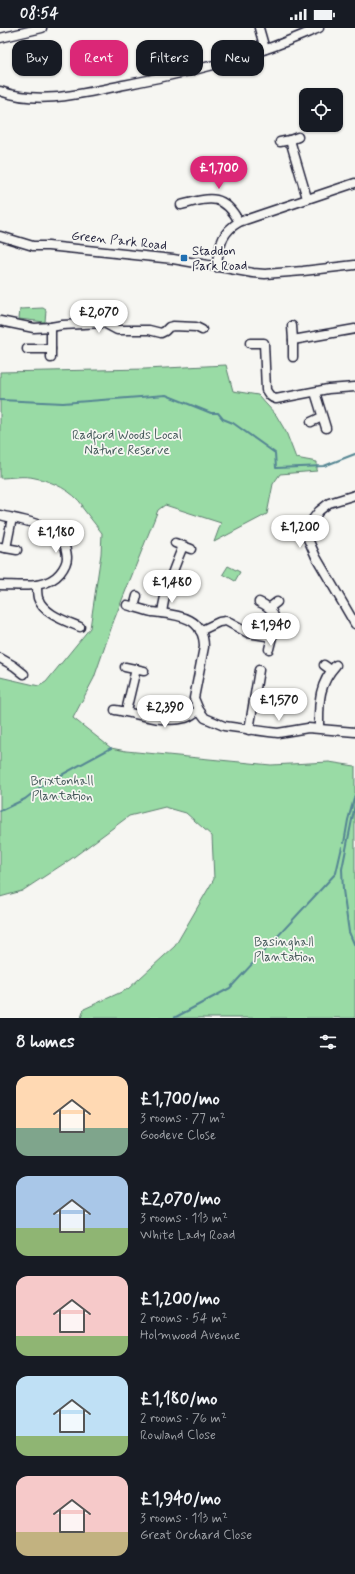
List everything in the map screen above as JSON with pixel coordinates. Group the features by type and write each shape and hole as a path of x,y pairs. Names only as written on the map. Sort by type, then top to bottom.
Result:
{"street":[{"path":"0,38 42,28"},
{"path":"259,28 265,49"},
{"path":"0,91 27,98 42,99 66,96 155,79 265,49 320,28"},
{"path":"280,142 298,137"},
{"path":"290,140 307,198"},
{"path":"216,267 224,235 230,227 239,222 307,198 355,183"},
{"path":"181,205 189,200 209,198 215,199 233,211 239,222"},
{"name":"Green Park Road","path":"0,236 33,246 48,246 173,259 266,274 338,268 355,265"},
{"path":"0,321 34,328 51,327 62,324 104,324 117,330 149,330 161,333 168,327 173,326 196,327 202,330"},
{"path":"292,326 293,357"},
{"path":"51,327 51,358"},
{"path":"293,340 355,329"},
{"path":"250,343 264,343 266,390 269,396 276,399 355,387"},
{"path":"27,349 51,349"},
{"path":"315,392 326,428"},
{"path":"311,422 322,417"},
{"path":"355,495 330,503 319,511 313,519 309,529 308,539 316,558 355,624"},
{"path":"0,515 51,530 59,536 66,547 67,560 64,569 49,583 37,585 0,585"},
{"path":"12,518 3,548 17,550"},
{"path":"162,613 163,600 179,544 191,549"},
{"path":"37,585 38,599 44,607 56,616 70,618 80,626"},
{"path":"136,596 131,606 162,613 176,614 187,619 200,631 204,640 204,648 194,698 199,710 205,718 214,723 249,730 278,733 308,728 355,732"},
{"path":"258,602 269,608 273,613 274,622 270,649"},
{"path":"269,608 277,602"},
{"path":"200,631 219,622 226,621 248,633 272,637"},
{"path":"0,658 24,674"},
{"path":"319,728 319,697 322,688 334,668 324,665"},
{"path":"125,667 140,670 126,712"},
{"path":"249,730 261,675"},
{"path":"116,710 167,720 177,720 187,718 199,710"}],"green space":[{"path":"43,308 46,310 45,322 19,319 20,309"},
{"name":"Radford Woods Local Nature Reserve","path":"226,365 233,391 258,395 276,415 286,432 296,458 317,462 317,471 280,474 273,484 267,514 214,542 221,523 165,505 158,510 114,620 94,678 73,718 111,748 126,751 271,765 329,762 355,766 355,1018 81,1018 84,1009 128,989 175,946 214,879 212,836 186,813 165,807 129,816 71,859 22,891 0,897 0,677 39,686 46,682 90,628 101,554 102,533 81,506 83,506 79,501 68,491 42,479 31,477 0,478 0,372 145,369"},
{"path":"228,566 240,572 235,581 223,574"}],"waterway":[{"path":"0,400 63,403 166,395 211,413 218,413 223,419 233,423 275,453 276,468 324,466 355,454"},
{"path":"0,811 25,799 43,785 111,748"},
{"path":"344,843 348,820 355,795"},
{"path":"355,805 342,869 343,890 349,932 355,946"},
{"path":"174,1018 230,988 336,873 342,847"}],"place":[{"name":"Staddon Park Road","path":"184,258"}],"park label":[{"name":"Brixtonhall Plantation","path":"62,788"},
{"name":"Basinghall Plantation","path":"284,950"}]}
